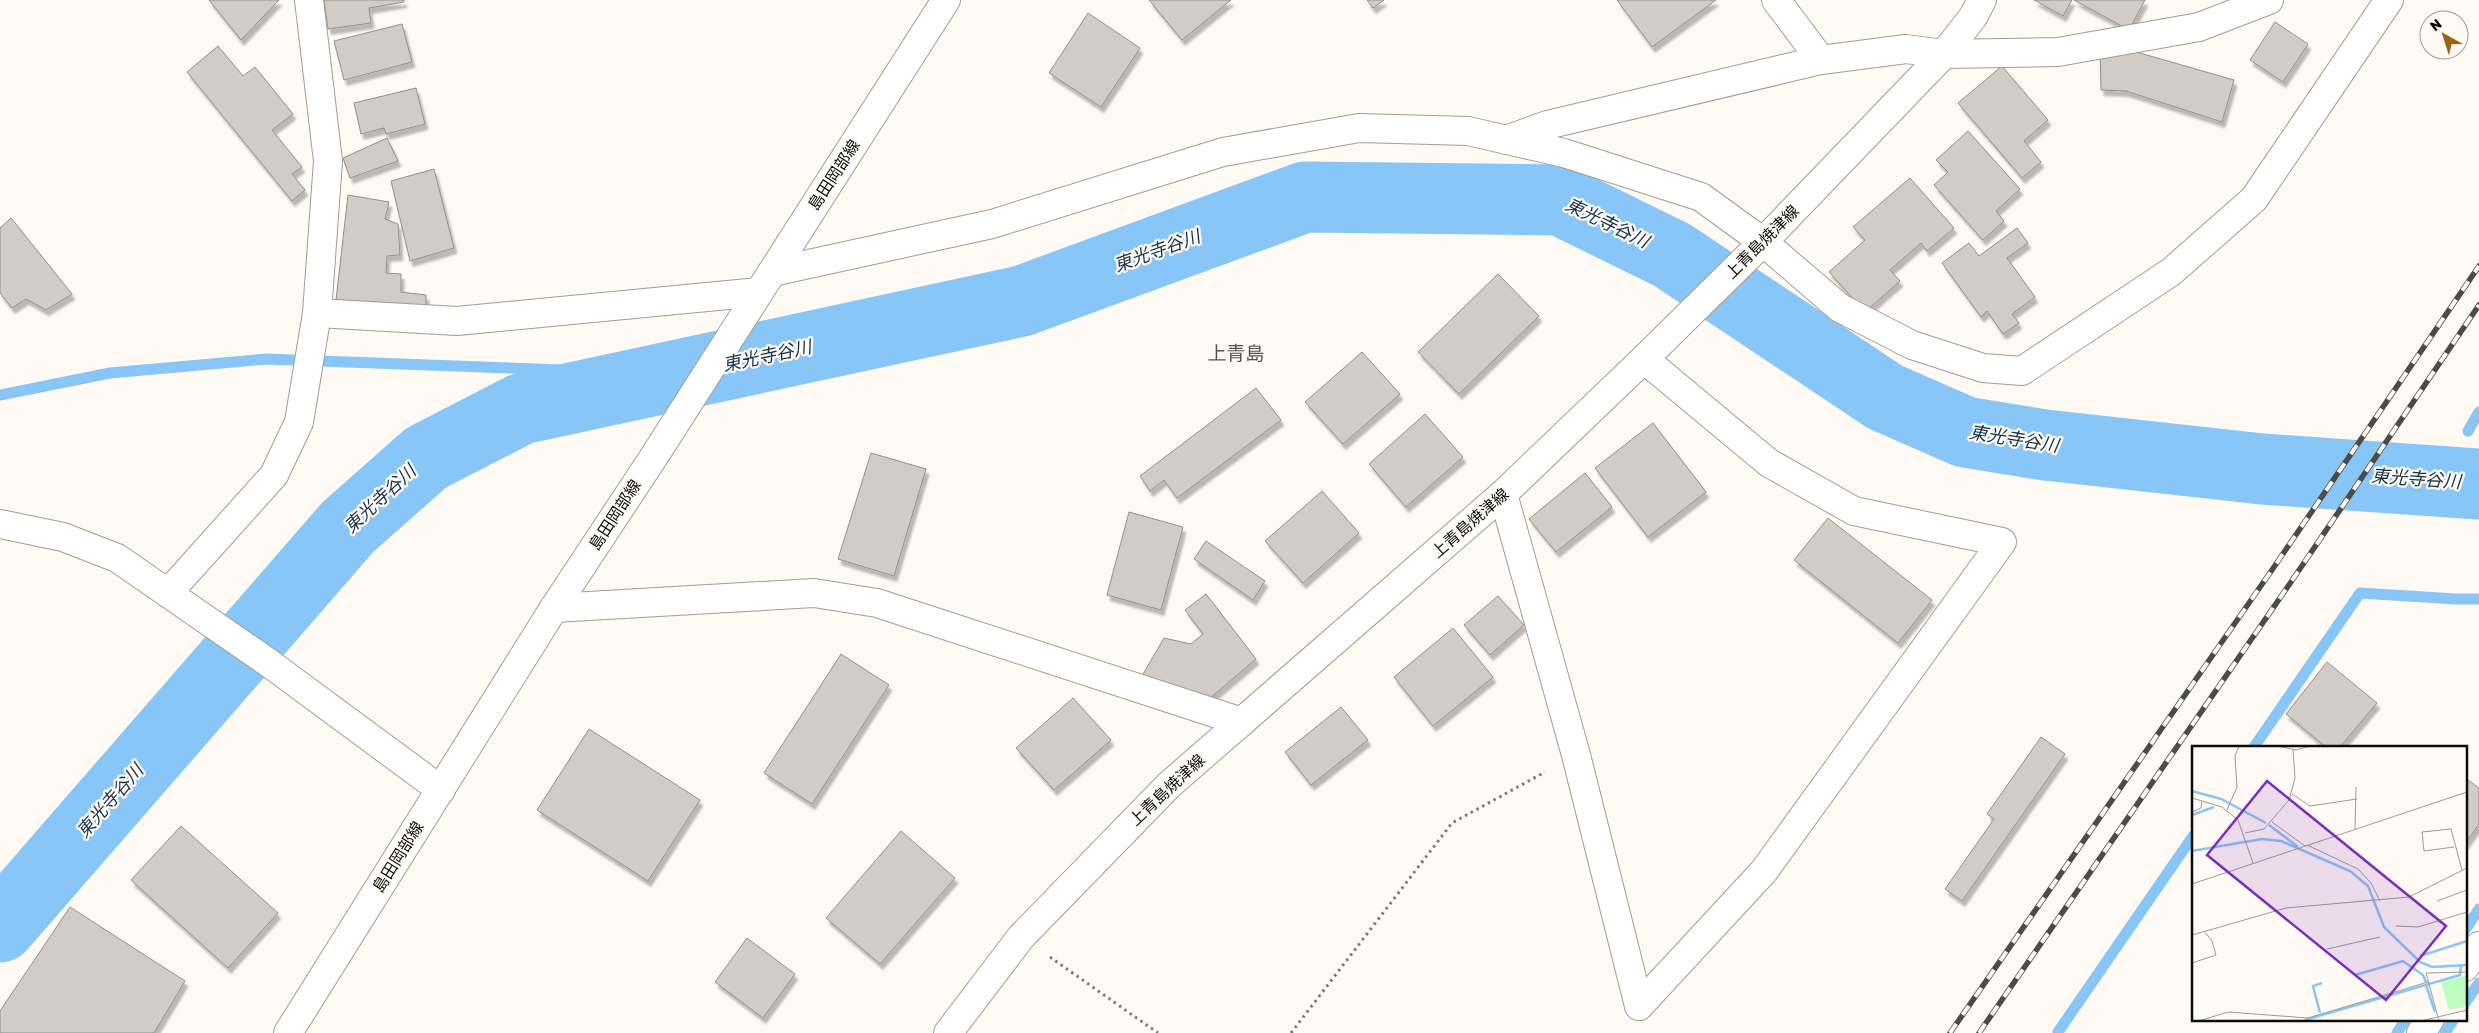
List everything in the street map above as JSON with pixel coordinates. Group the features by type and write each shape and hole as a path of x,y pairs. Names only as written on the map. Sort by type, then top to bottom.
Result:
{"street":[{"path":"177,600 274,475 299,422 316,314 328,161 309,0"},
{"name":"島田岡部線","path":"288,1033 554,608 655,455 946,0"},
{"path":"1776,0 1821,60"},
{"name":"上青島焼津線","path":"948,1033 1020,937 1169,786 1503,494 1650,353 1763,242 1944,54 1973,17 1982,0"},
{"path":"1506,140 1547,125 1821,60 1906,48 1944,54 2058,52 2199,27 2269,0"},
{"path":"316,314 457,321 766,282 992,224 1223,152 1359,128 1468,131 1564,153 1702,197 1763,242 1840,308 1912,345 1983,368 2022,371 2171,272 2254,199 2385,1"},
{"path":"1503,494 1576,755 1639,1006 1764,871 2002,542 1854,511 1768,463 1650,353"},
{"path":"0,524 63,537 117,558 269,663 441,790"},
{"path":"554,608 814,592 877,603 1242,722"},
{"path":"2466,966 2479,946"},
{"path":"2421,1033 2429,1020"}],"path":[{"path":"1291,1033 1452,823 1576,755"},
{"path":"1020,937 1158,1033"}],"building":[{"path":"209,0 279,0 241,40"},
{"path":"324,0 404,0 404,2 369,8 371,23 328,29"},
{"path":"1149,0 1231,0 1182,40"},
{"path":"1367,0 1384,0 1373,8"},
{"path":"1617,0 1716,0 1652,47"},
{"path":"2034,0 2072,0 2063,16"},
{"path":"2074,0 2145,0 2129,30"},
{"path":"1088,13 1140,48 1101,107 1049,73"},
{"path":"2275,22 2308,44 2283,82 2250,60"},
{"path":"402,24 412,62 344,80 334,41"},
{"path":"218,46 243,76 255,67 293,114 272,130 302,167 292,174 305,190 292,201 187,72"},
{"path":"2133,51 2234,80 2222,122 2126,91 2101,90 2100,54"},
{"path":"2002,66 2048,120 2024,141 2041,162 2022,178 1958,103"},
{"path":"416,88 425,124 386,134 384,128 361,134 354,103"},
{"path":"1968,131 2020,189 1996,211 2004,221 1983,240 1934,185 1948,172 1936,160"},
{"path":"387,138 398,161 350,178 343,158"},
{"path":"434,169 454,248 410,261 391,181"},
{"path":"1910,178 1954,228 1927,251 1921,243 1890,270 1900,281 1865,312 1829,272 1865,240 1853,227"},
{"path":"348,195 389,202 385,219 398,224 400,255 387,256 386,273 401,274 401,292 426,295 426,314 336,300"},
{"path":"11,218 72,294 46,310 26,299 12,308 0,293 0,228"},
{"path":"2017,228 2028,243 2007,258 2035,297 2012,314 2019,323 2003,334 1987,311 1981,317 1942,263 1969,243 1979,256"},
{"path":"1498,274 1539,316 1459,394 1418,352"},
{"path":"1362,352 1400,394 1343,444 1305,402"},
{"path":"1256,388 1281,420 1177,498 1164,480 1150,491 1140,476"},
{"path":"1425,414 1463,457 1406,507 1369,464"},
{"path":"1653,423 1706,492 1648,537 1595,468"},
{"path":"871,453 926,469 894,576 838,559"},
{"path":"1585,473 1612,507 1556,552 1529,519"},
{"path":"1322,491 1359,533 1303,583 1265,541"},
{"path":"1129,512 1183,527 1161,610 1107,595"},
{"path":"1828,518 1932,600 1898,643 1794,560"},
{"path":"1206,541 1265,581 1253,600 1194,559"},
{"path":"1206,594 1256,659 1209,699 1142,676 1164,638 1191,644 1203,634 1185,610"},
{"path":"1498,596 1524,625 1490,655 1464,625"},
{"path":"1453,628 1493,677 1433,726 1394,677"},
{"path":"841,654 889,685 812,804 764,773"},
{"path":"2327,662 2377,703 2341,746 2325,746 2286,714"},
{"path":"1073,698 1111,740 1054,790 1016,748"},
{"path":"1341,707 1368,740 1311,785 1285,752"},
{"path":"589,729 700,800 648,881 537,810"},
{"path":"2041,737 2065,754 1962,901 1945,889 1994,819 1987,814"},
{"path":"2466,779 2479,788 2479,824 2466,843"},
{"path":"181,826 278,913 228,968 131,880"},
{"path":"901,831 955,878 880,964 826,918"},
{"path":"70,907 185,981 154,1033 0,1033 0,1011"},
{"path":"747,938 795,974 763,1018 715,982"}],"waterway":[{"name":"東光寺谷川","path":"0,927 348,527 426,458 521,409 1022,301 1305,197 1560,200 1672,255 1885,397 1965,432 2045,445 2262,469 2479,484"},
{"path":"0,395 110,373 266,359 561,370 738,341 761,358"},
{"path":"2468,431 2479,412"},
{"path":"2255,746 2360,593 2479,599"},
{"path":"2058,1032 2192,837"},
{"path":"2466,928 2479,909"},
{"path":"2466,1002 2479,983"},
{"path":"2397,1033 2405,1020"},
{"path":"2445,1033 2453,1020"}],"railway":[{"path":"1950,1033 2274,567 2479,266"},
{"path":"1979,1033 2291,582 2479,305"}],"district":[{"name":"上青島","path":"1236,353"}]}
